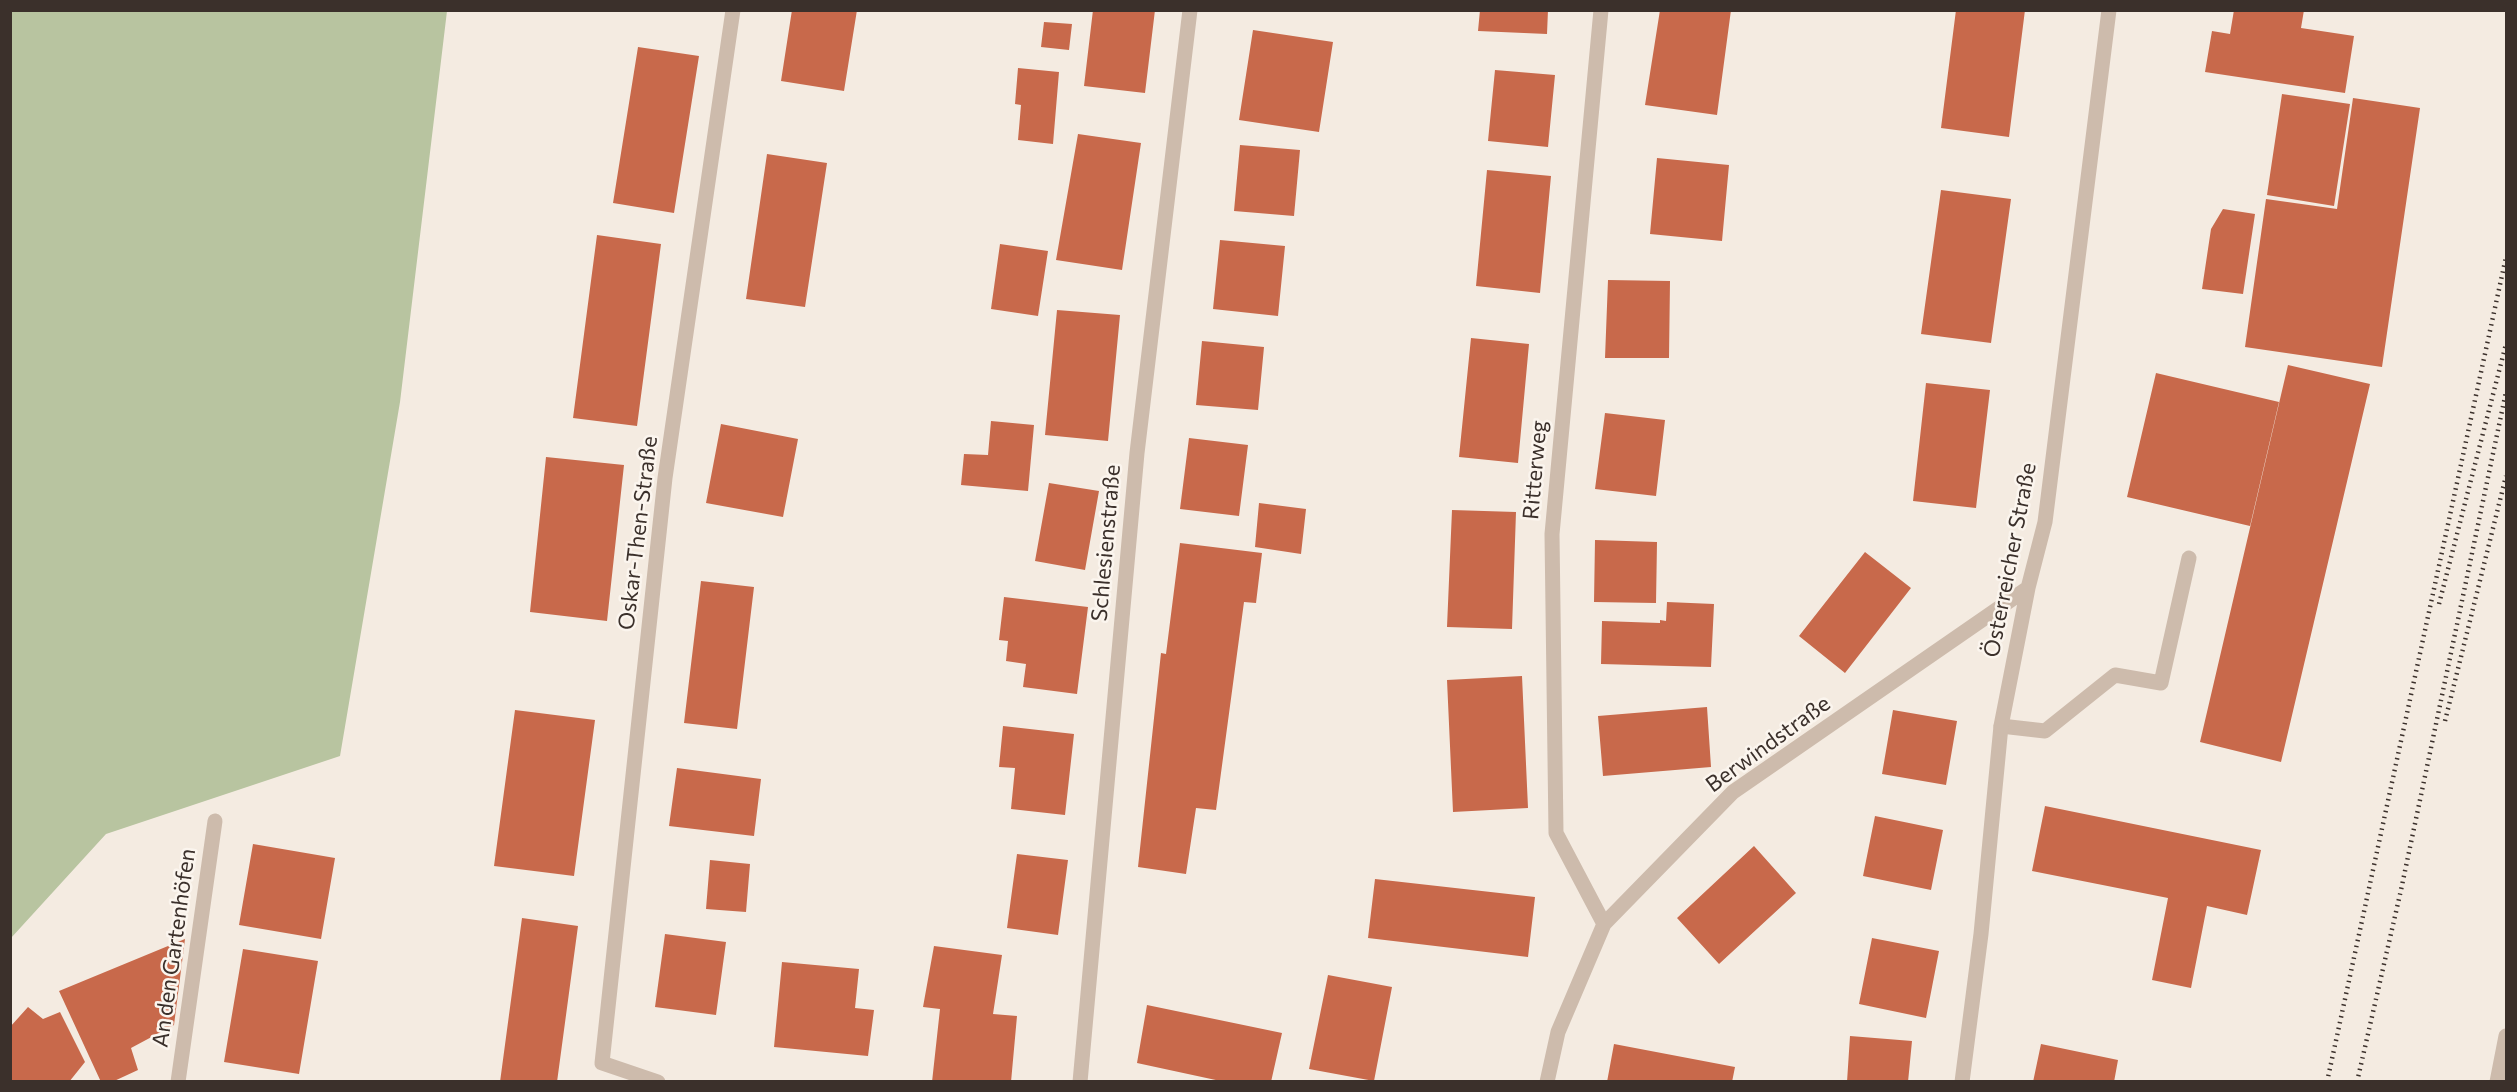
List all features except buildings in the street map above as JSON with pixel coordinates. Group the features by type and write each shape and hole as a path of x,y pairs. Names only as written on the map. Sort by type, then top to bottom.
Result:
{"street":[{"name":"Oskar-Then-Straße","path":"658,1082 602,1063 665,478 733,10"},
{"name":"Schlesienstraße","path":"1080,1082 1137,453 1190,10"},
{"name":"Ritterweg","path":"1601,10 1552,534 1556,833 1604,924"},
{"name":"Österreicher Straße","path":"1962,1082 1981,934 2001,726 2028,588 2045,522 2109,10"},
{"path":"2001,726 2045,731 2115,675 2161,683 2189,558"},
{"name":"Berwindstraße","path":"1547,1082 1558,1032 1604,924 1733,792 2028,588"},
{"name":"An den Gartenhöfen","path":"178,1082 215,820"},
{"path":"2497,1082 2506,1036"}],"green space":[{"path":"11,10 447,11 400,402 340,756 106,834 11,938"}],"railway":[{"path":"2327,1082 2506,257"},
{"path":"2439,604 2506,344"},
{"path":"2357,1082 2401,890 2506,392"},
{"path":"2445,721 2506,476"}]}
